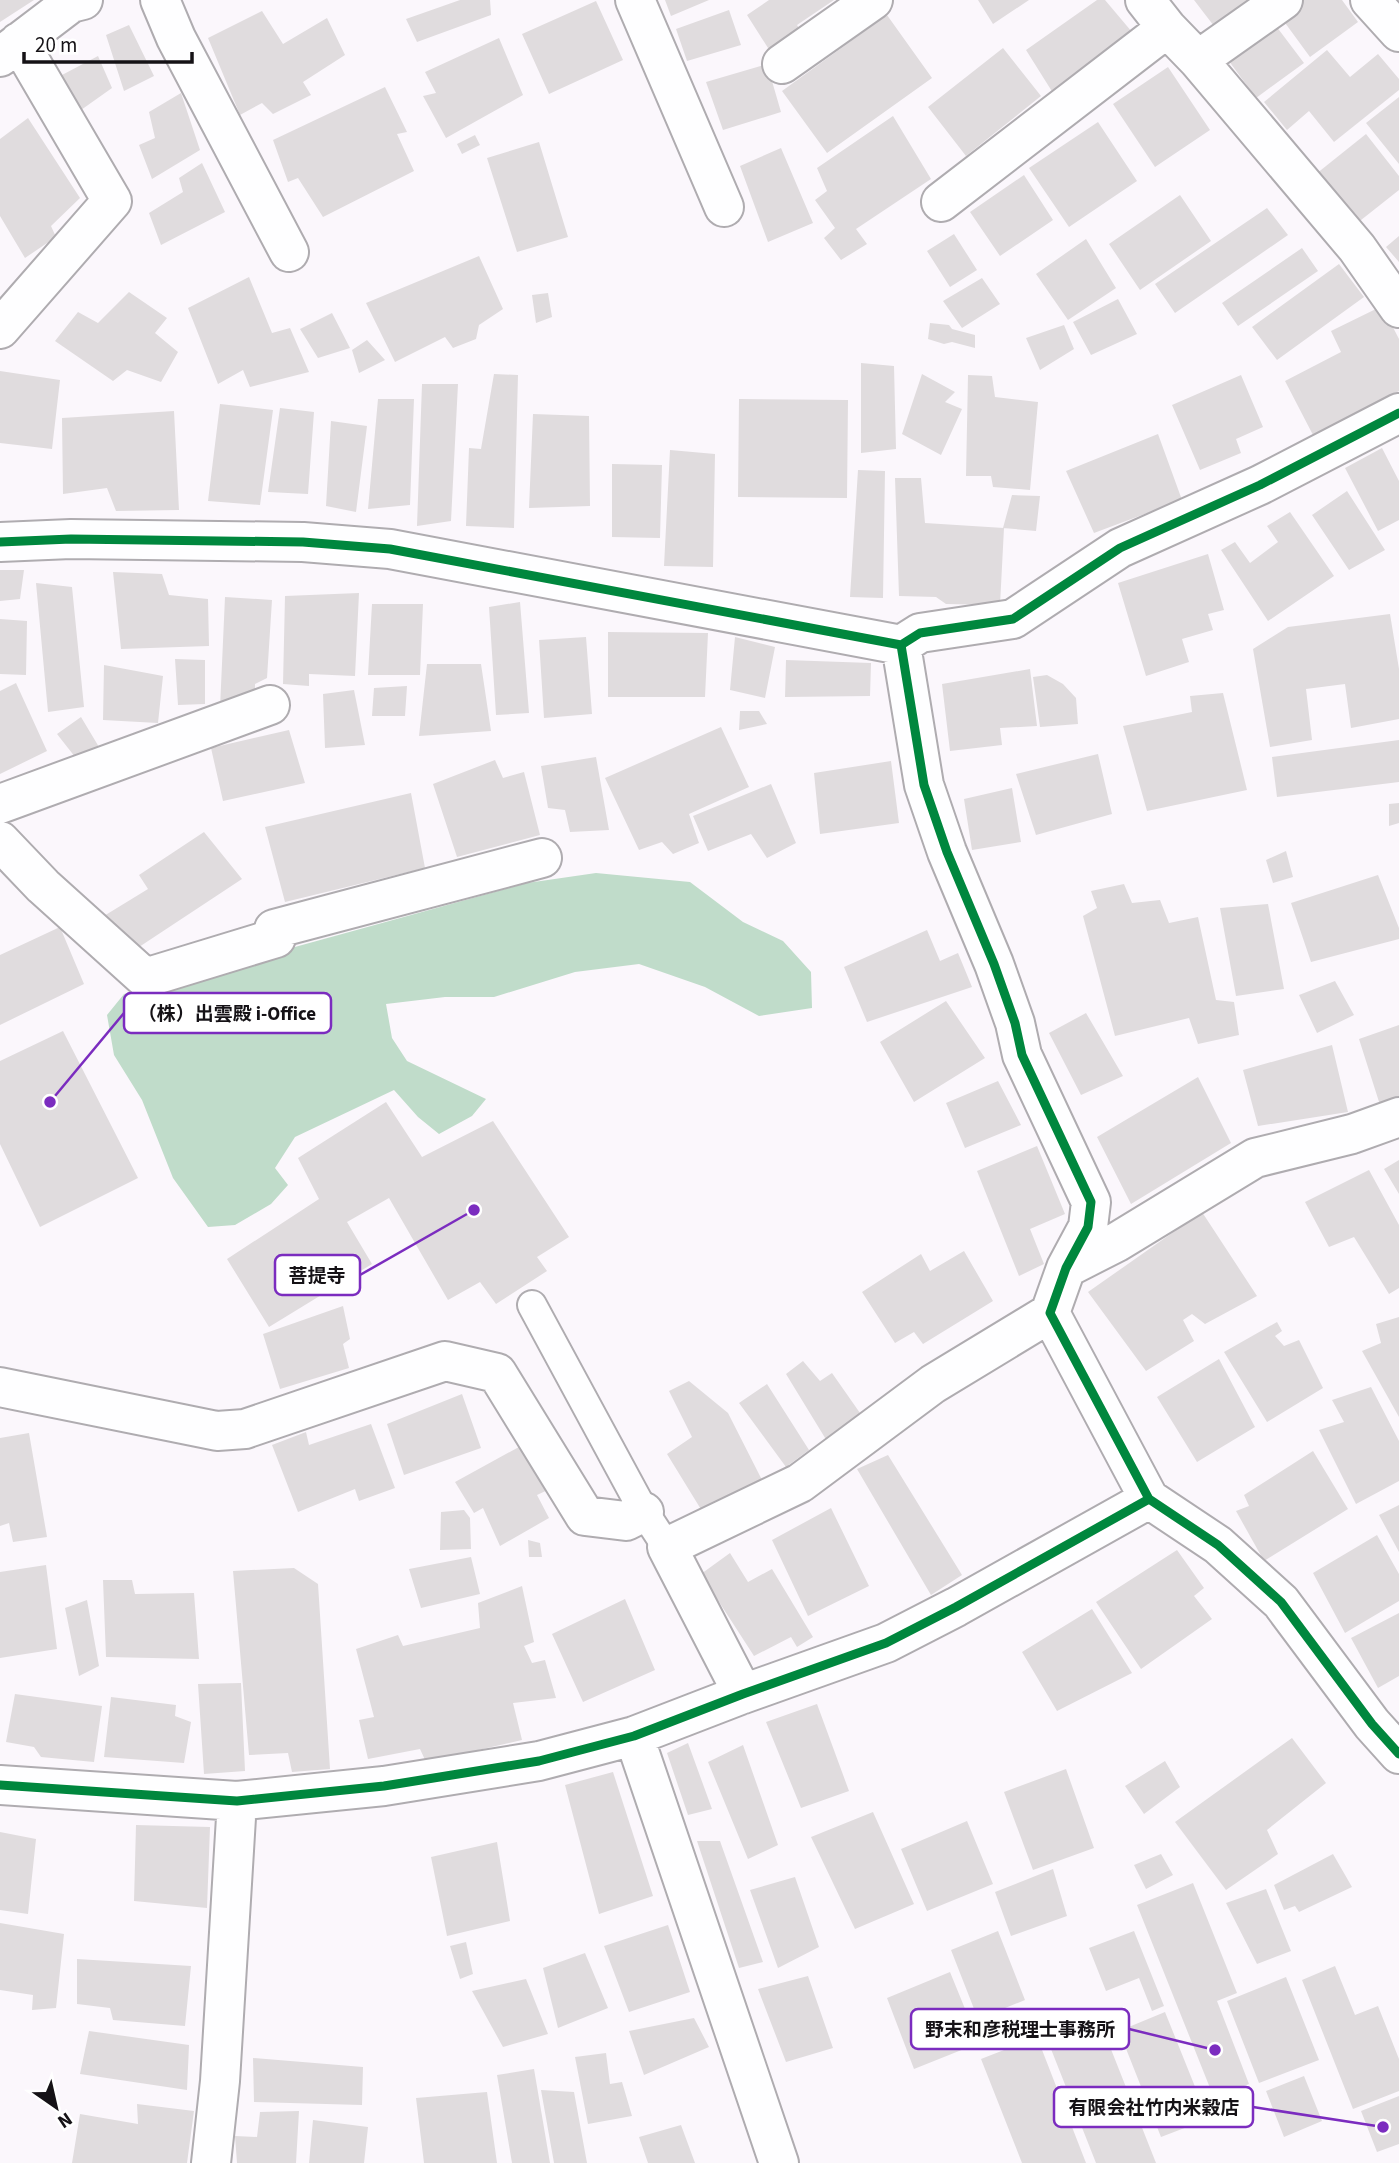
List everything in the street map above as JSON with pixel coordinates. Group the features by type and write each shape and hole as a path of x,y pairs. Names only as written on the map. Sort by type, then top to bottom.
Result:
{"street":[{"path":"0,329 112,201 9,50 71,4 83,0"},
{"path":"160,0 176,38 289,251"},
{"path":"635,0 724,207"},
{"path":"782,64 873,0"},
{"path":"1198,60 1283,0"},
{"path":"1370,0 1399,32"},
{"path":"941,202 1156,14 1357,248 1399,308"},
{"path":"0,542 71,539 303,542 390,549 901,645 920,634 1013,619 1120,548 1260,485 1399,413"},
{"path":"743,1694 667,1546 800,1483 933,1384 1049,1313 1066,1268 1088,1227 1091,1202 1022,1055 1015,1023 998,976 947,852 924,785 901,645"},
{"path":"0,804 270,705"},
{"path":"0,841 43,886 145,978 276,938 274,929 542,858"},
{"path":"1066,1268 1117,1242 1255,1158 1352,1134 1399,1117"},
{"path":"1049,1313 1149,1499 1218,1545 1280,1602 1372,1724 1399,1754"},
{"path":"0,1387 217,1431 245,1429 445,1361 497,1373 585,1516 626,1521 644,1512"},
{"path":"0,1785 237,1801 384,1786 539,1762 634,1736 886,1643 1149,1499"},
{"path":"634,1736 779,2163"},
{"path":"211,2163 220,2081 237,1801"}],"lane":[{"path":"532,1305 644,1512 667,1546"}],"green space":[{"path":"596,873 690,882 743,922 783,941 811,972 812,1008 759,1016 705,987 639,964 575,972 494,997 445,997 386,1004 392,1038 407,1061 486,1099 472,1116 439,1134 418,1117 394,1090 295,1137 275,1168 288,1185 271,1204 235,1225 208,1227 173,1178 142,1100 114,1055 107,1015 124,994 527,883"}],"building":[{"path":"0,0 34,0 0,22"},
{"path":"460,0 490,0 491,15 417,42 406,19"},
{"path":"665,0 709,0 671,16"},
{"path":"769,0 834,0 797,25 805,38 775,59 747,15"},
{"path":"978,0 1029,0 993,24"},
{"path":"1097,0 1105,0 1132,32 1053,93 1026,50"},
{"path":"1194,0 1257,0 1217,30"},
{"path":"1302,0 1342,0 1358,22 1310,57 1280,16"},
{"path":"596,1 623,60 549,94 522,34"},
{"path":"729,10 741,45 687,61 676,29"},
{"path":"262,11 283,44 327,18 345,55 303,82 311,95 273,114 262,103 240,115 208,38"},
{"path":"887,15 932,78 827,153 782,91"},
{"path":"1273,22 1304,63 1256,98 1226,57"},
{"path":"129,25 154,76 124,91 106,35"},
{"path":"499,38 523,95 446,138 423,96 436,93 425,72"},
{"path":"1003,48 1041,96 966,156 928,107"},
{"path":"1327,50 1350,77 1378,54 1399,79 1399,90 1334,142 1309,111 1287,130 1264,102"},
{"path":"98,56 112,88 81,110 62,75"},
{"path":"767,64 781,112 723,130 706,82"},
{"path":"1168,67 1210,130 1155,167 1113,104"},
{"path":"385,87 407,132 397,134 414,171 323,217 298,178 288,182 273,140"},
{"path":"181,93 200,150 152,179 139,145 155,138 149,112"},
{"path":"1399,97 1399,164 1366,123"},
{"path":"893,116 931,179 856,229 867,244 841,260 824,238 835,228 815,200 827,191 817,168"},
{"path":"28,118 80,198 51,226 56,237 25,258 0,216 0,139"},
{"path":"1098,122 1137,181 1069,227 1029,168"},
{"path":"1366,134 1399,176 1399,190 1356,224 1316,174"},
{"path":"475,135 480,145 462,154 457,144"},
{"path":"539,142 568,237 517,252 487,158"},
{"path":"781,148 813,223 768,242 740,166"},
{"path":"202,163 225,212 161,245 149,213 183,192 179,178"},
{"path":"1024,175 1053,220 1000,256 970,212"},
{"path":"1180,195 1211,241 1140,290 1109,244"},
{"path":"1267,208 1288,235 1175,313 1155,284"},
{"path":"954,234 977,270 950,287 927,251"},
{"path":"1399,236 1399,262 1386,247"},
{"path":"1086,239 1116,288 1068,320 1036,274"},
{"path":"1302,248 1318,271 1238,326 1222,303"},
{"path":"479,256 503,309 479,325 476,339 453,348 445,337 395,362 366,303"},
{"path":"1339,264 1364,297 1277,360 1252,327"},
{"path":"249,277 272,333 290,328 309,372 250,387 243,370 218,384 188,308"},
{"path":"982,278 1000,304 962,328 943,301"},
{"path":"129,292 167,318 155,333 178,352 161,382 127,370 113,381 55,341 78,312 98,323"},
{"path":"548,293 552,317 536,323 532,295"},
{"path":"1118,299 1137,334 1091,355 1073,322"},
{"path":"1382,306 1399,339 1399,391 1313,435 1285,381 1341,352 1331,331"},
{"path":"332,313 350,348 318,358 300,329"},
{"path":"930,323 949,325 952,329 975,335 975,348 928,339"},
{"path":"1064,325 1074,349 1040,370 1026,338"},
{"path":"367,340 385,360 359,373 352,350"},
{"path":"861,363 894,366 896,449 861,453"},
{"path":"0,371 60,380 52,449 0,443"},
{"path":"494,374 518,375 514,528 466,526 469,448 481,449"},
{"path":"922,374 955,392 945,402 962,409 941,455 902,434"},
{"path":"968,375 992,376 995,397 1038,402 1030,490 993,487 991,476 966,476"},
{"path":"1241,375 1263,427 1236,439 1241,453 1200,470 1172,405"},
{"path":"422,384 458,384 451,521 417,526"},
{"path":"378,399 414,399 410,505 368,509"},
{"path":"739,399 848,400 847,498 738,497"},
{"path":"220,404 273,410 260,505 208,501"},
{"path":"280,408 314,412 308,494 268,492"},
{"path":"174,411 179,510 116,511 107,488 63,494 62,418"},
{"path":"533,414 589,416 590,506 529,508"},
{"path":"331,421 367,426 356,512 326,506"},
{"path":"1158,434 1182,500 1094,533 1066,471"},
{"path":"1382,448 1399,481 1399,520 1378,531 1345,468"},
{"path":"670,450 715,454 713,567 664,566"},
{"path":"612,464 662,465 660,538 612,537"},
{"path":"858,470 885,471 883,598 850,597"},
{"path":"895,478 921,478 925,523 1004,528 1000,605 946,604 936,597 899,596"},
{"path":"1347,491 1385,550 1349,570 1312,515"},
{"path":"1012,495 1040,496 1036,531 1003,528"},
{"path":"1290,512 1334,576 1268,621 1221,550 1235,542 1250,563 1278,542 1267,526"},
{"path":"1208,554 1224,610 1208,614 1213,630 1182,639 1189,662 1146,676 1118,583"},
{"path":"0,570 24,570 20,599 0,601"},
{"path":"113,572 162,574 169,595 208,599 209,646 121,649"},
{"path":"36,583 72,587 84,707 48,712"},
{"path":"359,593 355,676 309,674 309,686 283,684 285,596"},
{"path":"225,597 272,600 267,678 255,684 255,697 220,708"},
{"path":"520,602 529,713 496,715 489,607"},
{"path":"372,604 423,604 420,675 368,675"},
{"path":"1390,614 1399,669 1399,719 1351,728 1345,684 1306,689 1312,740 1270,747 1253,649 1288,627"},
{"path":"0,619 27,621 26,675 0,674"},
{"path":"608,632 708,633 705,697 608,697"},
{"path":"586,637 592,714 544,718 539,640"},
{"path":"735,637 775,647 765,698 730,690"},
{"path":"175,659 205,660 205,704 178,705"},
{"path":"786,660 871,663 870,696 785,697"},
{"path":"427,664 481,664 491,731 419,736"},
{"path":"104,665 163,676 158,723 103,720"},
{"path":"1030,669 1037,726 1000,728 1002,745 950,751 942,684"},
{"path":"1047,675 1063,684 1076,698 1078,724 1040,727 1033,677"},
{"path":"16,683 47,751 0,774 0,691"},
{"path":"407,686 405,716 372,716 374,688"},
{"path":"354,690 365,745 325,748 323,694"},
{"path":"1223,693 1247,790 1147,811 1123,726 1192,712 1190,696"},
{"path":"740,711 759,711 767,724 739,730"},
{"path":"81,717 99,747 79,762 57,734"},
{"path":"721,727 749,787 689,814 699,843 673,854 662,842 639,850 605,778"},
{"path":"289,730 305,783 223,801 211,748"},
{"path":"1399,740 1399,782 1277,797 1272,757"},
{"path":"1098,754 1112,814 1036,835 1016,774"},
{"path":"596,757 609,830 570,832 565,810 548,808 541,766"},
{"path":"495,760 503,778 524,772 540,835 457,857 433,784"},
{"path":"891,761 899,823 820,834 814,773"},
{"path":"771,784 796,843 767,858 751,834 708,851 693,816"},
{"path":"1012,788 1021,842 972,850 964,799"},
{"path":"411,793 425,868 285,902 265,827"},
{"path":"1399,803 1399,823 1389,826 1389,804"},
{"path":"204,832 242,879 136,949 99,919 148,889 139,875"},
{"path":"1286,851 1293,877 1273,883 1266,860"},
{"path":"1378,875 1399,928 1399,939 1311,962 1291,903"},
{"path":"1124,884 1132,903 1160,900 1169,923 1198,917 1216,1000 1234,1002 1239,1035 1198,1044 1189,1018 1115,1036 1083,916 1097,908 1091,891"},
{"path":"1268,904 1284,989 1236,996 1220,908"},
{"path":"60,927 84,984 0,1025 0,955"},
{"path":"927,930 940,961 958,953 972,987 867,1022 844,967"},
{"path":"1335,981 1354,1015 1317,1033 1299,995"},
{"path":"946,1001 985,1058 914,1102 880,1042"},
{"path":"1086,1013 1123,1076 1081,1095 1049,1033"},
{"path":"1399,1025 1399,1097 1380,1105 1359,1039"},
{"path":"63,1031 138,1178 40,1227 0,1144 0,1061"},
{"path":"1332,1045 1348,1112 1258,1126 1243,1070"},
{"path":"1198,1077 1231,1143 1131,1204 1097,1137"},
{"path":"998,1081 1021,1125 965,1148 946,1103"},
{"path":"386,1102 422,1157 493,1121 569,1237 537,1257 547,1271 496,1304 480,1282 448,1300 389,1198 347,1222 372,1264 269,1327 227,1259 319,1199 298,1158"},
{"path":"1037,1146 1065,1214 1030,1229 1044,1264 1019,1276 977,1171"},
{"path":"1399,1160 1399,1194 1384,1169"},
{"path":"1369,1170 1399,1225 1399,1288 1389,1294 1354,1237 1329,1247 1305,1202"},
{"path":"1202,1212 1257,1296 1205,1324 1192,1314 1183,1320 1194,1341 1146,1371 1088,1292"},
{"path":"964,1251 993,1301 923,1344 914,1332 895,1343 862,1292 921,1254 930,1271"},
{"path":"343,1306 350,1339 343,1344 349,1368 280,1389 263,1334"},
{"path":"1399,1317 1399,1417 1362,1351 1381,1343 1376,1324"},
{"path":"1277,1322 1282,1331 1275,1336 1284,1346 1299,1340 1323,1388 1267,1422 1224,1352"},
{"path":"1219,1359 1255,1427 1197,1462 1157,1397"},
{"path":"803,1361 820,1381 832,1373 867,1423 830,1446 786,1374"},
{"path":"689,1381 728,1413 762,1480 702,1511 667,1454 692,1437 669,1391"},
{"path":"767,1384 809,1450 786,1467 739,1403"},
{"path":"1371,1387 1399,1441 1399,1481 1356,1504 1319,1430 1344,1422 1332,1400"},
{"path":"462,1394 481,1448 404,1475 387,1424"},
{"path":"371,1424 395,1488 359,1501 355,1489 298,1512 272,1445 306,1432 309,1445"},
{"path":"29,1433 47,1537 13,1542 9,1523 0,1526 0,1438"},
{"path":"528,1442 552,1488 537,1495 549,1518 500,1546 483,1508 474,1513 455,1482"},
{"path":"1313,1451 1348,1509 1264,1561 1236,1511 1249,1506 1244,1495"},
{"path":"888,1455 962,1575 931,1595 857,1469"},
{"path":"1399,1505 1399,1552 1379,1515"},
{"path":"831,1508 869,1586 808,1616 772,1540"},
{"path":"464,1510 470,1518 471,1549 440,1550 441,1512"},
{"path":"1377,1535 1399,1574 1399,1601 1345,1633 1313,1573"},
{"path":"528,1540 540,1543 542,1557 529,1557"},
{"path":"1177,1550 1204,1588 1194,1596 1212,1619 1141,1669 1096,1602"},
{"path":"730,1553 748,1582 772,1569 813,1637 797,1647 791,1637 754,1656 701,1574"},
{"path":"471,1557 480,1594 421,1608 409,1569"},
{"path":"46,1565 57,1649 0,1658 0,1572"},
{"path":"294,1568 318,1584 330,1769 292,1772 288,1753 249,1755 233,1571"},
{"path":"103,1580 132,1580 135,1594 194,1593 199,1659 106,1657"},
{"path":"522,1586 534,1642 524,1646 532,1663 545,1660 556,1698 513,1703 522,1740 426,1762 420,1749 368,1759 359,1720 374,1717 356,1649 398,1635 403,1646 480,1628 478,1603"},
{"path":"625,1599 655,1670 583,1702 552,1634"},
{"path":"87,1600 99,1666 79,1676 65,1608"},
{"path":"1092,1609 1132,1673 1057,1711 1022,1652"},
{"path":"1399,1613 1399,1676 1378,1688 1351,1638"},
{"path":"241,1683 245,1771 204,1774 198,1684"},
{"path":"15,1694 102,1706 94,1762 41,1757 34,1747 6,1742"},
{"path":"111,1697 176,1705 175,1716 191,1722 184,1763 104,1757"},
{"path":"817,1704 849,1791 801,1808 766,1722"},
{"path":"1292,1738 1326,1783 1267,1830 1278,1854 1226,1890 1175,1822"},
{"path":"688,1743 712,1809 688,1815 667,1753"},
{"path":"743,1745 778,1845 748,1859 708,1762"},
{"path":"1165,1761 1180,1787 1144,1814 1125,1786"},
{"path":"1066,1769 1094,1848 1033,1870 1004,1792"},
{"path":"613,1772 653,1896 599,1914 565,1785"},
{"path":"873,1812 914,1904 855,1929 811,1837"},
{"path":"967,1821 993,1884 927,1911 901,1849"},
{"path":"136,1825 210,1827 207,1908 134,1901"},
{"path":"0,1832 36,1839 28,1914 0,1910"},
{"path":"697,1841 720,1841 763,1962 739,1968"},
{"path":"497,1842 510,1921 447,1936 431,1857"},
{"path":"1161,1854 1173,1875 1146,1889 1134,1865"},
{"path":"1333,1854 1352,1887 1299,1912 1295,1906 1284,1910 1274,1885"},
{"path":"1053,1869 1067,1916 1011,1936 995,1892"},
{"path":"795,1877 819,1947 778,1968 750,1890"},
{"path":"1193,1883 1237,1993 1217,2001 1249,2084 1214,2098 1137,1905"},
{"path":"1266,1889 1291,1951 1257,1964 1226,1903"},
{"path":"0,1923 64,1934 56,2008 32,2010 33,1995 0,1990"},
{"path":"668,1925 690,1992 629,2012 604,1946"},
{"path":"998,1931 1025,2000 978,2019 951,1950"},
{"path":"1134,1931 1164,2006 1152,2011 1139,1978 1106,1991 1089,1948"},
{"path":"466,1942 473,1974 460,1979 450,1946"},
{"path":"585,1953 608,2008 558,2028 543,1968"},
{"path":"77,1959 191,1966 185,2026 113,2020 110,2008 77,2004"},
{"path":"1335,1966 1355,2015 1378,2006 1399,2059 1399,2091 1353,2109 1302,1980"},
{"path":"950,1972 979,2043 914,2069 887,1998"},
{"path":"808,1976 833,2048 786,2062 758,1989"},
{"path":"1286,1977 1319,2060 1259,2083 1227,2001"},
{"path":"526,1979 548,2034 503,2047 472,1991"},
{"path":"1165,2012 1208,2119 1161,2137 1119,2031"},
{"path":"694,2018 709,2047 644,2075 629,2031"},
{"path":"1101,2024 1156,2163 1096,2163 1049,2044"},
{"path":"89,2031 189,2045 187,2090 80,2074"},
{"path":"1037,2037 1086,2163 1022,2163 981,2059"},
{"path":"606,2053 610,2084 622,2082 632,2116 588,2124 575,2057"},
{"path":"253,2058 363,2067 362,2105 254,2102"},
{"path":"534,2069 550,2163 512,2163 497,2075"},
{"path":"1304,2076 1322,2121 1284,2137 1266,2091"},
{"path":"541,2090 574,2092 587,2163 554,2163"},
{"path":"487,2092 497,2163 424,2163 416,2098"},
{"path":"1399,2096 1399,2144 1377,2152 1361,2111"},
{"path":"137,2104 194,2111 187,2163 72,2163 80,2114 138,2124"},
{"path":"299,2111 296,2163 237,2163 235,2136 257,2137 260,2112"},
{"path":"313,2120 368,2127 364,2163 309,2163"},
{"path":"681,2125 695,2163 648,2163 639,2137"}],"cycle path":[{"path":"0,542 71,539 303,542 390,549 901,645 920,633 1013,619 1120,548 1260,485 1399,413"},
{"path":"901,645 924,785 947,852 994,964 1015,1023 1022,1055 1091,1202 1088,1227 1066,1268 1050,1313 1149,1499 1218,1545 1281,1602 1372,1724 1399,1754"},
{"path":"0,1785 237,1801 384,1786 539,1761 634,1736 886,1643 1149,1499"}],"place":[{"name":"（株）出雲殿 i-Office","path":"50,1102"},
{"name":"菩提寺","path":"474,1210"},
{"name":"野末和彦税理士事務所","path":"1215,2050"},
{"name":"有限会社竹内米穀店","path":"1383,2127"}]}
